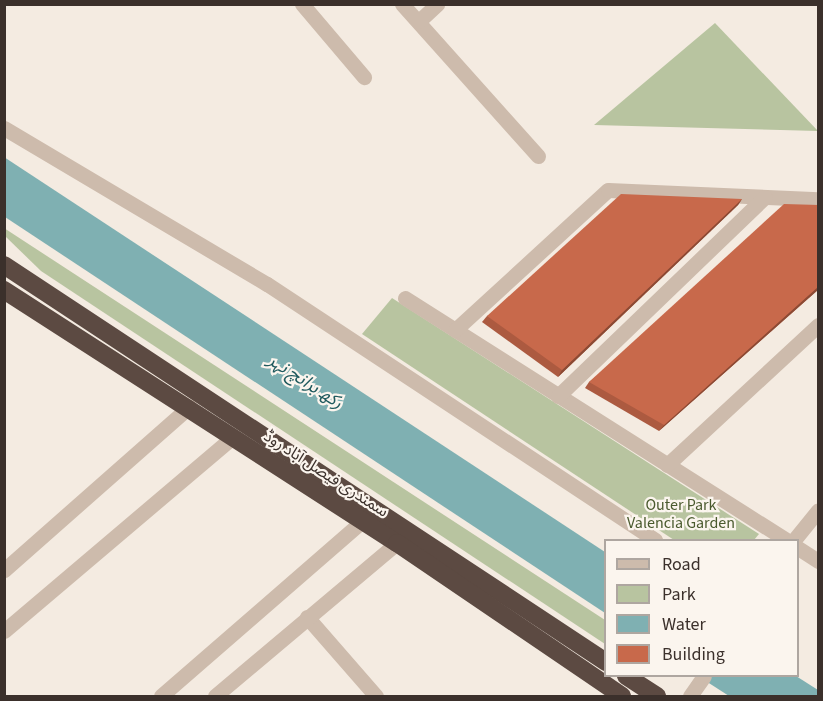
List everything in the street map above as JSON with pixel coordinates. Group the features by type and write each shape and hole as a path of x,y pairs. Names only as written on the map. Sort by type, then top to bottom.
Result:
{"highway":[{"name":"سمندری فیصل آباد روڈ","path":"4,265 604,661"},
{"name":"سمندری فیصل آباد روڈ","path":"4,290 189,407 361,522 397,543 622,696"},
{"path":"629,677 657,696"}],"street":[{"path":"302,4 364,77"},
{"path":"402,4 538,156"},
{"path":"419,21 437,4"},
{"path":"4,128 267,284 653,539"},
{"path":"455,330 608,190 819,199"},
{"path":"558,396 765,197"},
{"path":"405,298 784,539"},
{"path":"667,465 819,325"},
{"path":"4,570 189,407"},
{"path":"4,631 233,437"},
{"path":"796,539 819,510"},
{"path":"161,696 361,522"},
{"path":"215,696 397,543"},
{"path":"799,549 819,561"},
{"path":"307,617 376,696"},
{"path":"692,694 703,677"}],"green space":[{"path":"715,23 818,131 594,125"},
{"path":"4,228 604,619 604,643 41,271 5,236"},
{"name":"Outer Park Valencia Garden","path":"392,298 759,534 755,539 672,539 362,334"}],"water":[{"name":"رکھ برانچ نہر","path":"4,157 604,551 604,612 5,217"},
{"path":"700,677 798,677 818,690 818,696 729,696"}],"building":[{"path":"621,194 742,199 562,370 487,316"},
{"path":"784,204 819,205 819,286 664,425 589,382"}]}
